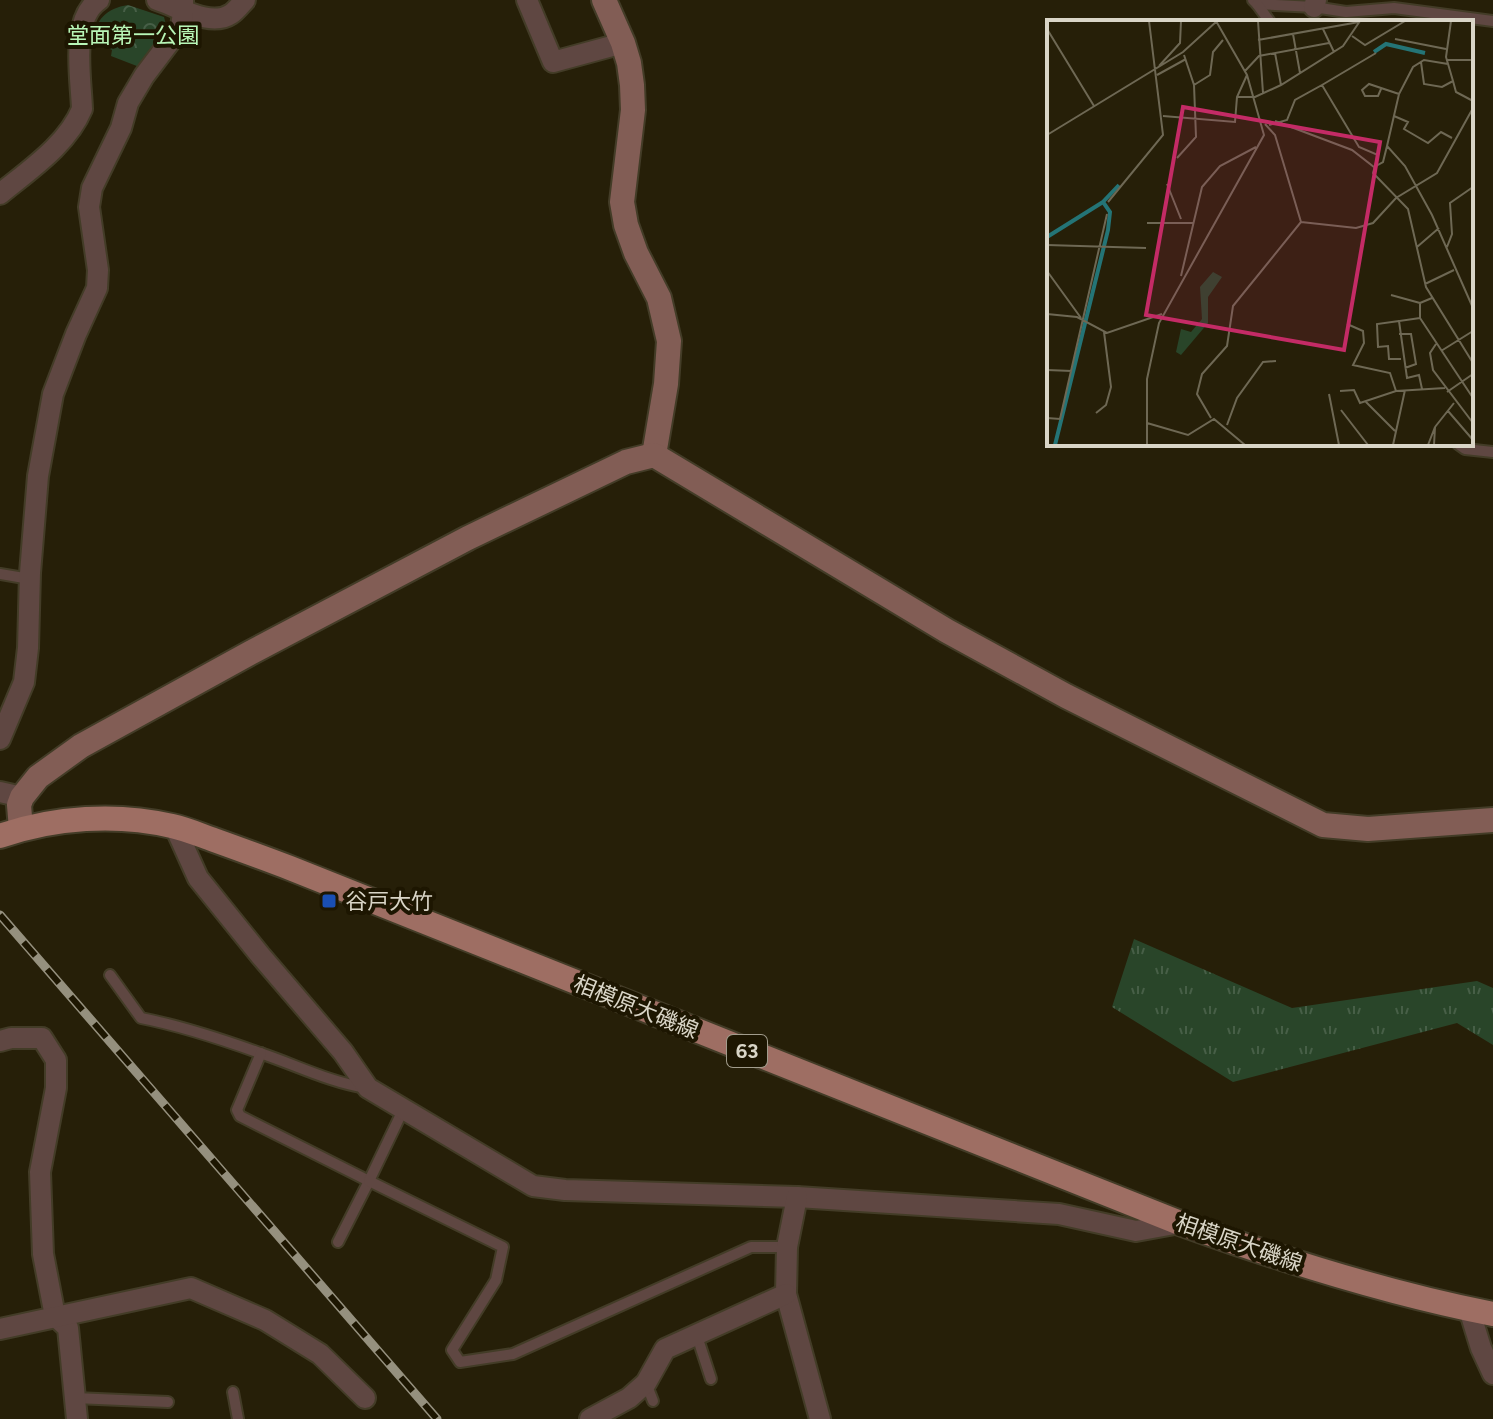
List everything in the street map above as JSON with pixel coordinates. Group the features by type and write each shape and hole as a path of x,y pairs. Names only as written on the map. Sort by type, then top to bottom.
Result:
{"main road":[{"name":"相模原大磯線","path":"10,832 55,822 96,819 146,821 175,827 305,873 1180,1223 1326,1272 1481,1311"}],"street":[{"path":"0,194 61,141 78,117 82,109 82,24 87,11 99,0"},
{"path":"157,0 183,6 204,17 219,18 230,15 245,0"},
{"path":"604,0 623,43 632,85 633,110 622,202 626,225 636,253 659,298 669,341 666,384 654,455"},
{"path":"523,3 553,62 623,43"},
{"path":"0,739 24,682 38,476 53,394 97,288 98,270 89,207 92,188 121,128 128,103 181,27 183,6"},
{"path":"10,832 19,805 11,795 81,746 368,589 626,462 654,455 947,631 1066,696 1323,825 1368,829 1493,820"},
{"path":"175,827 198,878 343,1052 368,1088 533,1186 565,1190 797,1197 1059,1214 1136,1231 1180,1223"},
{"path":"0,1041 42,1038 56,1060 56,1088 40,1172 43,1254 55,1316 68,1328 76,1409"},
{"path":"797,1197 787,1247 786,1294 820,1419"},
{"path":"0,1329 191,1288 265,1320 320,1354 365,1398"},
{"path":"590,1419 629,1398 649,1392 665,1349 786,1294"},
{"path":"1481,1311 1481,1348 1493,1374"}],"lane":[{"path":"1255,2 1315,3 1346,12 1394,8 1493,21"},
{"path":"1255,2 1268,20"},
{"path":"1461,446 1493,452"},
{"path":"0,574 30,579"},
{"path":"110,975 141,1018 171,1024 261,1053 345,1085 368,1088"},
{"path":"261,1053 237,1110 240,1116 503,1247 496,1280 452,1350 460,1362 513,1354 751,1247 787,1247"},
{"path":"338,1242 404,1108"},
{"path":"697,1336 711,1379"},
{"path":"233,1392 238,1419"},
{"path":"76,1409 168,1402"}],"green space":[{"name":"堂面第一公園","path":"128,5 164,17 168,33 142,68 111,56 112,50 94,42 96,27 103,16"},
{"path":"1134,939 1292,1008 1477,981 1493,988 1493,1045 1457,1023 1233,1082 1112,1007"}],"railway":[{"path":"0,915 437,1419"}],"place":[{"name":"谷戸大竹","path":"329,901"}]}
